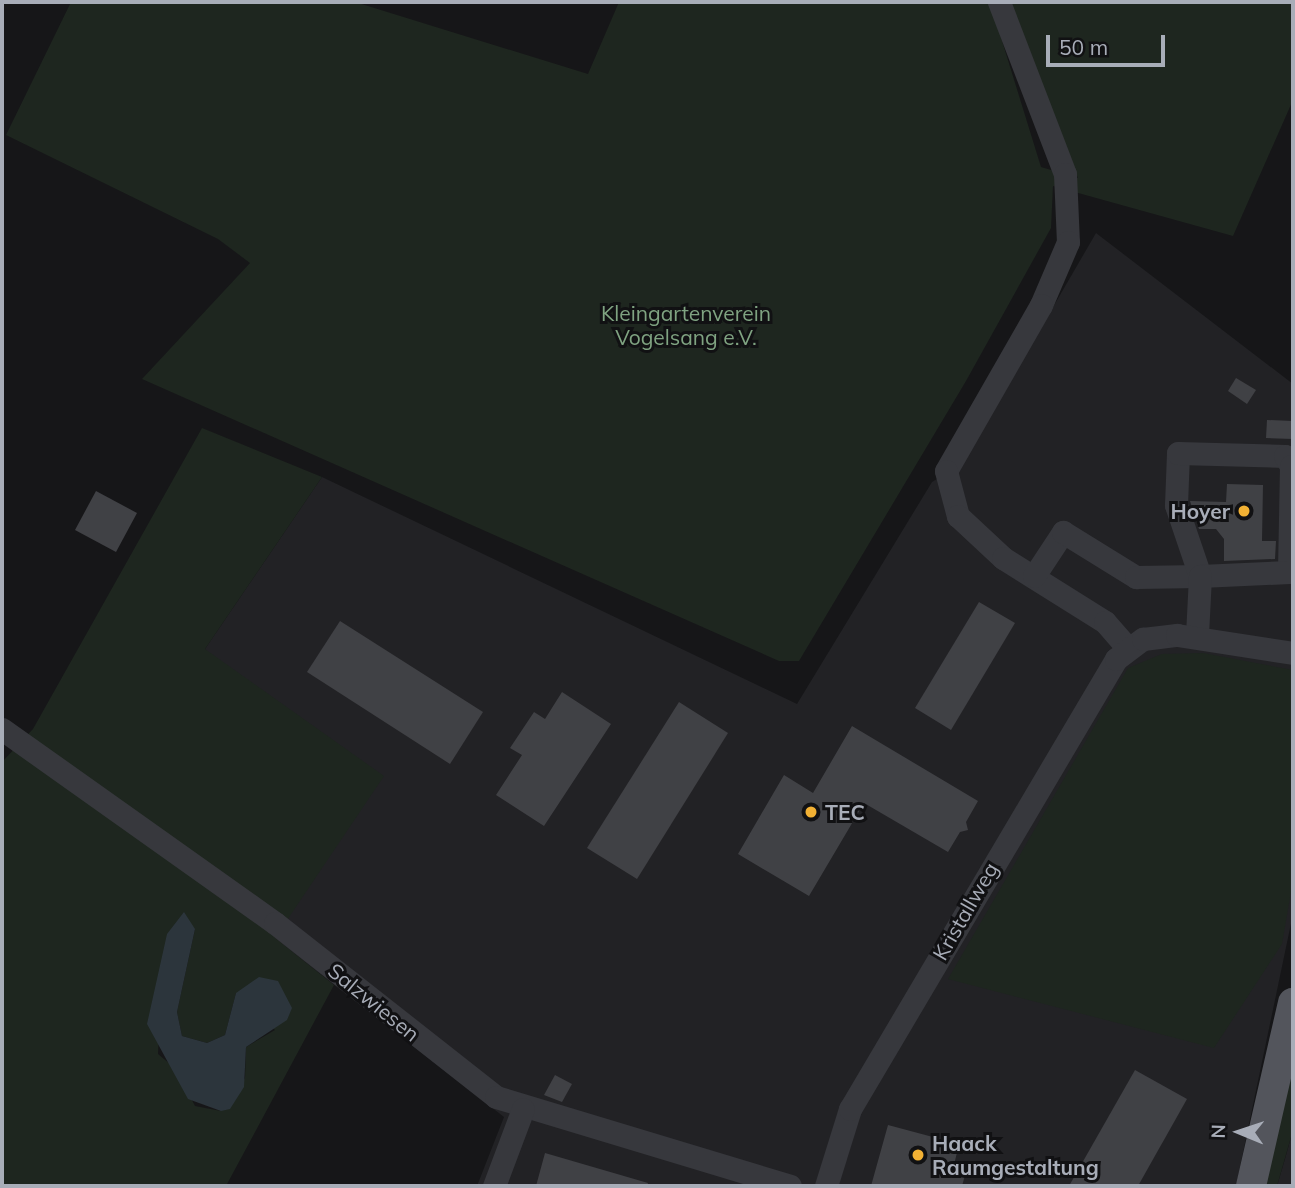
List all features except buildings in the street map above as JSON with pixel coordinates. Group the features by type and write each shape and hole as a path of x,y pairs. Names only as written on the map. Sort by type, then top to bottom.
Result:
{"main road":[{"path":"1251,1186 1293,1003"}],"street":[{"path":"999,2 1065,174 1068,242 1041,304 946,471 958,516 1034,576 1105,622 1128,648 1152,637 1197,636 1289,649"},
{"path":"1034,576 1063,532 1136,577 1199,576 1289,572 1291,466 1284,456 1178,453 1176,505 1199,576 1197,636"},
{"name":"Kristallweg","path":"826,1186 850,1109 1106,673 1128,648"},
{"name":"Salzwiesen","path":"2,729 275,923 470,1079 523,1109 790,1186"},
{"path":"494,1186 523,1109"}],"shaded area":[{"path":"1096,233 1293,384 1293,914 1236,1186 477,1186 504,1117 274,938 205,649 322,477 797,704 932,482 962,464"},
{"path":"184,912 195,929 177,1012 182,1036 207,1043 225,1035 236,993 259,977 278,981 292,1008 287,1020 246,1047 244,1087 230,1109 221,1111 188,1099 147,1024 167,934"},
{"path":"1293,1130 1293,1186 1277,1186 1285,1159"}],"green space":[{"name":"Kleingartenverein Vogelsang e.V.","path":"71,2 355,2 588,74 619,2 990,2 1041,167 1078,178 1007,2 1293,2 1293,100 1233,236 1053,186 1051,228 966,381 799,661 779,661 142,379 250,263 218,239 6,135"},
{"path":"202,428 322,477 205,649 384,776 275,938 334,985 226,1186 2,1186 2,762 33,729","holes":["195,929 177,1012 182,1036 207,1043 225,1035 236,993 275,1030 246,1047 245,1078 221,1111 195,1106 176,1069 158,1054 162,971"]},
{"path":"1203,653 1293,670 1293,880 1282,944 1214,1048 948,979 1128,668 1162,654"},
{"path":"1293,1063 1293,1130 1277,1186 1261,1186"}],"place":[{"name":"Hoyer","path":"1244,511"},
{"name":"TEC","path":"811,812"},
{"name":"Haack Raumgestaltung","path":"918,1155"}]}
